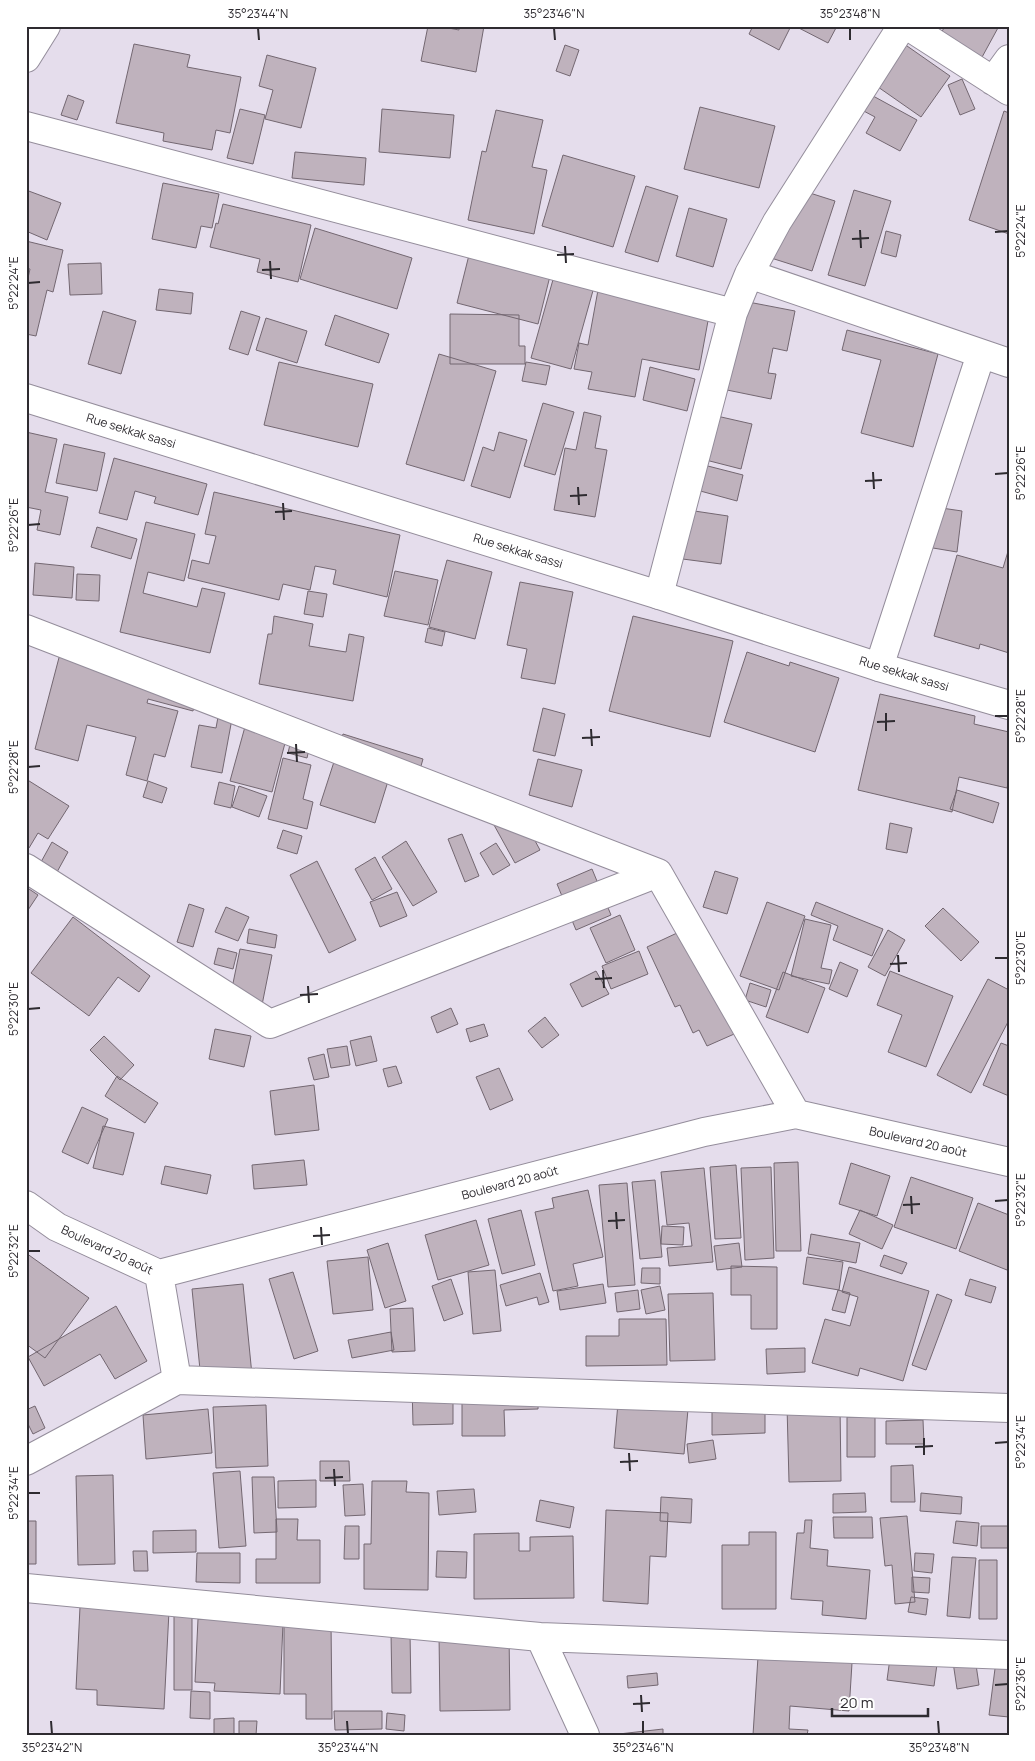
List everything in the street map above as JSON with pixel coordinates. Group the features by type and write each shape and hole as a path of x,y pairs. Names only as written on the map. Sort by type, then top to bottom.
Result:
{"street":[{"path":"26,58 46,26"},
{"path":"659,595 733,313 749,274 777,222 902,26"},
{"path":"908,26 1001,86 1009,59"},
{"path":"26,126 733,313"},
{"path":"749,274 1009,363"},
{"path":"878,667 981,354"},
{"name":"Rue sekkak sassi","path":"26,398 659,595 878,667 1009,704"},
{"path":"26,629 658,873 796,1114"},
{"path":"26,868 270,1024 658,873"},
{"name":"Boulevard 20 août","path":"26,1205 57,1227 159,1274 704,1132 796,1114 1009,1162"},
{"path":"159,1274 177,1380"},
{"path":"26,1461 177,1380 1009,1408"},
{"path":"26,1588 540,1637 1009,1655"},
{"path":"540,1637 585,1735"}],"building":[{"path":"428,26 459,30 459,26 484,26 476,72 421,61"},
{"path":"753,26 791,26 779,50 749,34"},
{"path":"795,26 837,26 828,43"},
{"path":"945,26 999,26 981,59 940,35"},
{"path":"887,32 950,76 921,117 858,73"},
{"path":"134,44 190,55 187,67 241,77 230,133 216,130 212,150 163,141 164,133 116,123"},
{"path":"565,45 579,50 570,76 556,71"},
{"path":"267,55 316,68 301,128 265,119 273,90 259,86"},
{"path":"962,79 975,109 960,115 948,85"},
{"path":"853,85 917,120 900,151 866,133 875,117 845,101"},
{"path":"68,95 84,101 77,120 61,115"},
{"path":"700,107 775,126 759,188 684,169"},
{"path":"240,109 265,115 253,164 227,158"},
{"path":"382,109 454,115 450,158 379,152"},
{"path":"496,110 543,120 532,167 547,170 534,234 468,220 482,151 486,152"},
{"path":"1004,111 1009,113 1009,234 969,220"},
{"path":"295,152 366,158 364,185 292,178"},
{"path":"563,155 635,176 613,247 542,226"},
{"path":"163,183 219,194 212,228 201,226 196,248 152,239"},
{"path":"646,186 678,196 658,262 625,252"},
{"path":"791,187 835,201 812,271 768,257"},
{"path":"26,190 61,203 47,240 26,231"},
{"path":"854,190 891,201 865,286 828,275"},
{"path":"223,204 311,225 298,282 257,272 260,259 210,247"},
{"path":"689,208 727,219 713,267 676,256"},
{"path":"315,228 412,258 397,309 300,279"},
{"path":"886,231 901,235 896,257 881,253"},
{"path":"26,241 63,250 53,292 47,290 36,336 26,334 26,287 30,269 26,268"},
{"path":"470,251 551,272 538,324 457,303"},
{"path":"101,263 102,294 70,295 68,264"},
{"path":"554,276 594,287 571,369 531,358"},
{"path":"159,289 193,293 191,314 156,310"},
{"path":"598,290 710,310 699,370 642,359 635,397 588,389 592,372 574,369 579,343 588,345"},
{"path":"743,301 795,311 787,351 773,348 768,373 776,374 771,399 727,390"},
{"path":"103,311 136,321 121,374 88,364"},
{"path":"241,311 260,317 248,355 229,349"},
{"path":"450,314 519,315 519,346 525,346 525,364 450,364"},
{"path":"335,315 389,334 379,363 325,345"},
{"path":"266,318 307,331 297,363 256,350"},
{"path":"847,330 938,354 913,447 861,433 881,360 842,350"},
{"path":"439,354 496,371 464,481 406,464"},
{"path":"279,362 373,384 358,447 264,425"},
{"path":"526,362 550,366 546,385 522,381"},
{"path":"650,367 695,379 687,411 643,400"},
{"path":"543,403 574,412 555,475 524,466"},
{"path":"584,412 601,416 595,448 607,450 595,517 554,510 565,448 576,450"},
{"path":"708,414 752,424 741,469 698,458"},
{"path":"26,432 57,439 45,492 68,497 60,535 37,530 41,510 26,507"},
{"path":"499,432 527,440 510,498 471,486 483,447 494,451"},
{"path":"64,444 105,453 97,491 56,483"},
{"path":"114,458 207,484 198,515 154,503 156,497 135,491 127,520 99,513"},
{"path":"700,464 743,475 737,501 693,489"},
{"path":"214,492 400,535 387,597 333,584 336,570 315,566 310,590 283,584 279,600 188,578 192,560 209,564 216,536 205,534"},
{"path":"921,505 962,511 957,552 915,545"},
{"path":"681,509 728,516 721,564 675,558"},
{"path":"146,522 195,534 184,581 148,572 143,593 197,607 202,588 225,593 210,653 120,632"},
{"path":"97,527 137,539 131,559 91,547"},
{"path":"1009,548 1009,653 980,644 979,649 934,636 957,555 1003,568"},
{"path":"447,560 492,572 475,639 429,627"},
{"path":"35,563 74,567 72,598 33,595"},
{"path":"395,571 438,580 428,625 384,616"},
{"path":"77,574 100,575 99,601 76,600"},
{"path":"520,582 573,592 555,684 521,678 527,649 507,645"},
{"path":"308,591 327,594 323,617 304,614"},
{"path":"274,616 313,624 309,646 346,652 349,634 364,637 353,701 259,684 268,634 272,634"},
{"path":"633,616 733,641 710,737 609,711"},
{"path":"428,628 445,632 442,646 425,642"},
{"path":"61,650 199,687 193,711 148,699 147,703 178,711 165,757 154,754 147,781 126,775 136,737 87,725 78,761 35,749"},
{"path":"747,652 789,666 790,662 839,678 815,752 724,722"},
{"path":"880,694 975,716 974,724 1009,732 1009,779 1007,788 959,777 952,812 858,790"},
{"path":"251,705 292,717 272,792 230,781"},
{"path":"220,706 234,708 222,773 191,767 199,725 216,728"},
{"path":"543,708 565,714 555,756 533,751"},
{"path":"294,727 313,732 307,758 288,753"},
{"path":"343,734 423,759 419,773 393,765 375,823 320,805"},
{"path":"283,758 311,765 303,799 313,802 307,829 268,819"},
{"path":"538,759 582,770 572,807 529,795"},
{"path":"26,779 69,806 48,839 38,833 29,848 26,846"},
{"path":"148,781 167,788 162,803 143,797"},
{"path":"219,782 235,786 231,808 214,804"},
{"path":"239,786 267,796 259,817 232,807"},
{"path":"957,790 999,803 993,823 950,809"},
{"path":"519,811 540,850 515,863 494,825"},
{"path":"890,823 912,828 907,853 886,849"},
{"path":"283,830 302,836 297,854 277,848"},
{"path":"462,834 479,876 465,882 448,839"},
{"path":"406,841 437,892 413,906 382,857"},
{"path":"52,842 68,852 57,872 41,862"},
{"path":"496,843 510,865 493,875 480,853"},
{"path":"375,857 392,889 372,900 355,869"},
{"path":"317,861 356,940 329,953 290,875"},
{"path":"592,869 611,915 576,930 557,884"},
{"path":"715,871 738,878 727,914 703,907"},
{"path":"26,887 38,895 26,913"},
{"path":"397,892 407,916 380,927 370,902"},
{"path":"767,902 805,916 779,990 740,976"},
{"path":"816,902 883,929 872,956 833,940 838,926 811,915"},
{"path":"189,904 204,909 193,947 177,942"},
{"path":"226,907 249,917 238,941 215,932"},
{"path":"943,908 979,942 961,961 925,926"},
{"path":"620,915 635,950 606,963 590,928"},
{"path":"73,917 150,976 139,992 118,977 89,1016 31,973"},
{"path":"805,919 831,925 821,968 832,970 829,984 791,976"},
{"path":"692,926 741,1031 707,1046 699,1030 693,1033 680,1005 675,1007 647,947"},
{"path":"249,929 277,935 275,948 247,943"},
{"path":"888,930 905,940 885,976 868,967"},
{"path":"218,948 237,953 233,969 214,964"},
{"path":"240,949 272,955 262,1005 230,998"},
{"path":"639,951 648,974 611,989 602,966"},
{"path":"840,962 858,970 847,997 829,989"},
{"path":"596,971 609,994 582,1007 570,984"},
{"path":"890,971 953,996 926,1067 888,1052 902,1015 877,1005"},
{"path":"783,972 825,988 808,1033 766,1017"},
{"path":"988,979 1009,990 1009,1020 971,1093 937,1075"},
{"path":"750,983 771,990 766,1007 745,1000"},
{"path":"451,1008 458,1024 437,1033 431,1017"},
{"path":"545,1017 559,1035 542,1048 528,1031"},
{"path":"484,1024 488,1036 470,1042 466,1029"},
{"path":"215,1029 251,1036 244,1067 209,1059"},
{"path":"104,1036 134,1065 120,1080 90,1050"},
{"path":"371,1036 377,1061 356,1066 350,1041"},
{"path":"1001,1043 1009,1046 1009,1096 983,1085"},
{"path":"347,1046 350,1065 331,1068 327,1049"},
{"path":"324,1054 329,1077 314,1080 308,1058"},
{"path":"396,1066 402,1083 388,1087 383,1069"},
{"path":"499,1068 513,1100 490,1110 476,1077"},
{"path":"117,1076 158,1103 145,1123 105,1096"},
{"path":"314,1085 319,1130 275,1135 270,1091"},
{"path":"82,1107 108,1119 88,1164 62,1152"},
{"path":"103,1126 134,1133 123,1175 93,1168"},
{"path":"304,1160 307,1185 254,1189 252,1165"},
{"path":"798,1162 801,1251 776,1251 774,1163"},
{"path":"851,1163 890,1176 877,1216 839,1204"},
{"path":"736,1165 741,1238 715,1239 710,1167"},
{"path":"165,1166 211,1175 207,1194 161,1184"},
{"path":"771,1167 774,1258 745,1260 741,1168"},
{"path":"704,1168 713,1262 669,1266 667,1248 692,1246 689,1223 667,1225 661,1172"},
{"path":"911,1177 973,1198 956,1249 894,1227"},
{"path":"655,1180 662,1257 640,1259 632,1182"},
{"path":"627,1183 635,1285 608,1287 599,1185"},
{"path":"588,1190 603,1257 573,1264 578,1286 553,1291 535,1212 554,1208 552,1198"},
{"path":"978,1203 1009,1215 1009,1265 1007,1270 959,1251"},
{"path":"521,1210 535,1265 502,1274 488,1219"},
{"path":"860,1210 893,1225 882,1249 849,1234"},
{"path":"476,1220 489,1265 438,1280 425,1235"},
{"path":"662,1226 684,1227 683,1245 661,1244"},
{"path":"811,1234 860,1243 856,1263 808,1254"},
{"path":"388,1243 406,1301 385,1308 367,1250"},
{"path":"739,1243 742,1267 717,1270 714,1246"},
{"path":"26,1253 89,1298 45,1358 26,1344"},
{"path":"884,1255 907,1263 902,1274 880,1266"},
{"path":"368,1257 373,1310 333,1314 327,1261"},
{"path":"807,1257 843,1262 839,1290 803,1284"},
{"path":"731,1266 777,1267 777,1329 751,1329 751,1295 731,1295"},
{"path":"849,1267 929,1291 903,1381 860,1368 858,1376 812,1363 825,1319 850,1326 858,1297 842,1292"},
{"path":"642,1268 660,1268 660,1284 641,1283"},
{"path":"495,1270 501,1331 473,1334 468,1272"},
{"path":"293,1272 318,1351 294,1359 269,1279"},
{"path":"540,1273 549,1302 539,1305 537,1297 506,1306 500,1285"},
{"path":"451,1279 463,1314 444,1321 432,1286"},
{"path":"970,1279 996,1287 991,1303 965,1295"},
{"path":"243,1284 252,1375 201,1380 192,1289"},
{"path":"603,1284 606,1303 560,1310 557,1291"},
{"path":"660,1286 665,1310 646,1314 641,1290"},
{"path":"638,1290 640,1309 617,1312 615,1293"},
{"path":"838,1290 850,1293 845,1313 832,1310"},
{"path":"713,1293 715,1360 670,1361 668,1294"},
{"path":"937,1294 952,1300 926,1370 912,1365"},
{"path":"116,1306 147,1361 115,1379 100,1354 44,1386 28,1357"},
{"path":"413,1308 415,1351 392,1352 390,1309"},
{"path":"619,1319 666,1319 667,1365 586,1366 586,1336 619,1336"},
{"path":"391,1332 394,1350 352,1358 348,1340"},
{"path":"805,1348 805,1372 767,1374 766,1349"},
{"path":"453,1384 453,1424 413,1425 412,1385"},
{"path":"462,1386 539,1386 538,1409 504,1410 505,1436 462,1436"},
{"path":"619,1392 689,1398 684,1454 614,1448"},
{"path":"266,1405 268,1466 216,1468 213,1407"},
{"path":"840,1405 841,1481 789,1482 787,1406"},
{"path":"35,1406 45,1428 33,1434 26,1420 26,1410"},
{"path":"765,1407 765,1433 712,1435 712,1408"},
{"path":"208,1409 212,1453 146,1459 143,1415"},
{"path":"847,1417 875,1417 875,1457 847,1457"},
{"path":"923,1420 924,1444 886,1444 886,1421"},
{"path":"713,1440 716,1459 689,1463 687,1444"},
{"path":"320,1461 349,1461 350,1481 320,1481"},
{"path":"913,1465 915,1502 891,1502 891,1466"},
{"path":"240,1471 246,1546 219,1548 213,1473"},
{"path":"113,1475 115,1564 78,1565 76,1476"},
{"path":"252,1477 274,1477 277,1532 254,1533"},
{"path":"316,1480 316,1507 278,1508 278,1481"},
{"path":"372,1481 407,1481 406,1492 429,1493 428,1590 364,1589 364,1544 371,1544"},
{"path":"363,1484 365,1515 345,1516 343,1485"},
{"path":"474,1489 476,1512 439,1515 437,1491"},
{"path":"865,1493 866,1512 833,1513 833,1494"},
{"path":"921,1493 962,1497 961,1514 920,1511"},
{"path":"661,1497 692,1499 691,1523 660,1521"},
{"path":"540,1500 574,1507 570,1528 536,1521"},
{"path":"606,1510 668,1513 666,1557 650,1556 648,1604 603,1601"},
{"path":"907,1516 915,1602 895,1604 892,1565 885,1566 880,1518"},
{"path":"833,1517 872,1517 873,1538 834,1538"},
{"path":"276,1519 298,1519 297,1540 320,1540 320,1583 256,1583 256,1559 276,1559"},
{"path":"805,1520 812,1520 810,1548 828,1550 827,1566 870,1570 866,1619 822,1615 823,1601 791,1599 797,1533 804,1533"},
{"path":"26,1521 36,1521 36,1564 26,1564"},
{"path":"956,1521 979,1523 977,1546 953,1543"},
{"path":"345,1526 359,1526 359,1559 344,1559"},
{"path":"981,1526 1009,1526 1009,1626 1008,1548 981,1548"},
{"path":"196,1530 196,1552 153,1553 153,1531"},
{"path":"749,1532 776,1532 776,1609 722,1609 722,1545 749,1545"},
{"path":"519,1533 519,1551 530,1551 530,1537 573,1536 574,1598 474,1599 474,1534"},
{"path":"133,1551 147,1551 148,1571 134,1571"},
{"path":"437,1551 467,1552 466,1578 436,1577"},
{"path":"197,1553 240,1553 240,1583 196,1582"},
{"path":"915,1553 934,1554 932,1573 914,1571"},
{"path":"952,1557 976,1558 970,1618 947,1616"},
{"path":"979,1560 997,1560 997,1619 979,1619"},
{"path":"912,1577 930,1578 929,1593 912,1592"},
{"path":"911,1597 928,1599 926,1615 908,1612"},
{"path":"80,1607 169,1611 164,1709 97,1705 97,1690 76,1689"},
{"path":"174,1614 192,1614 192,1690 174,1690"},
{"path":"198,1619 283,1623 280,1694 214,1691 215,1683 195,1682"},
{"path":"284,1622 331,1622 332,1719 306,1719 306,1694 284,1694"},
{"path":"391,1633 410,1633 411,1693 392,1693"},
{"path":"509,1633 510,1710 440,1711 439,1634"},
{"path":"759,1641 853,1647 849,1711 790,1706 789,1729 808,1730 807,1735 753,1735"},
{"path":"891,1651 938,1657 934,1686 887,1680"},
{"path":"975,1658 979,1685 957,1689 953,1662"},
{"path":"996,1661 1009,1663 1009,1717 989,1715"},
{"path":"657,1673 658,1685 628,1688 627,1676"},
{"path":"191,1691 210,1692 210,1719 190,1718"},
{"path":"334,1711 382,1711 382,1729 335,1730"},
{"path":"387,1713 405,1715 404,1731 386,1729"},
{"path":"234,1718 234,1735 214,1735 214,1719"},
{"path":"239,1721 257,1721 256,1735 239,1735"},
{"path":"663,1729 663,1735 610,1735"}]}
